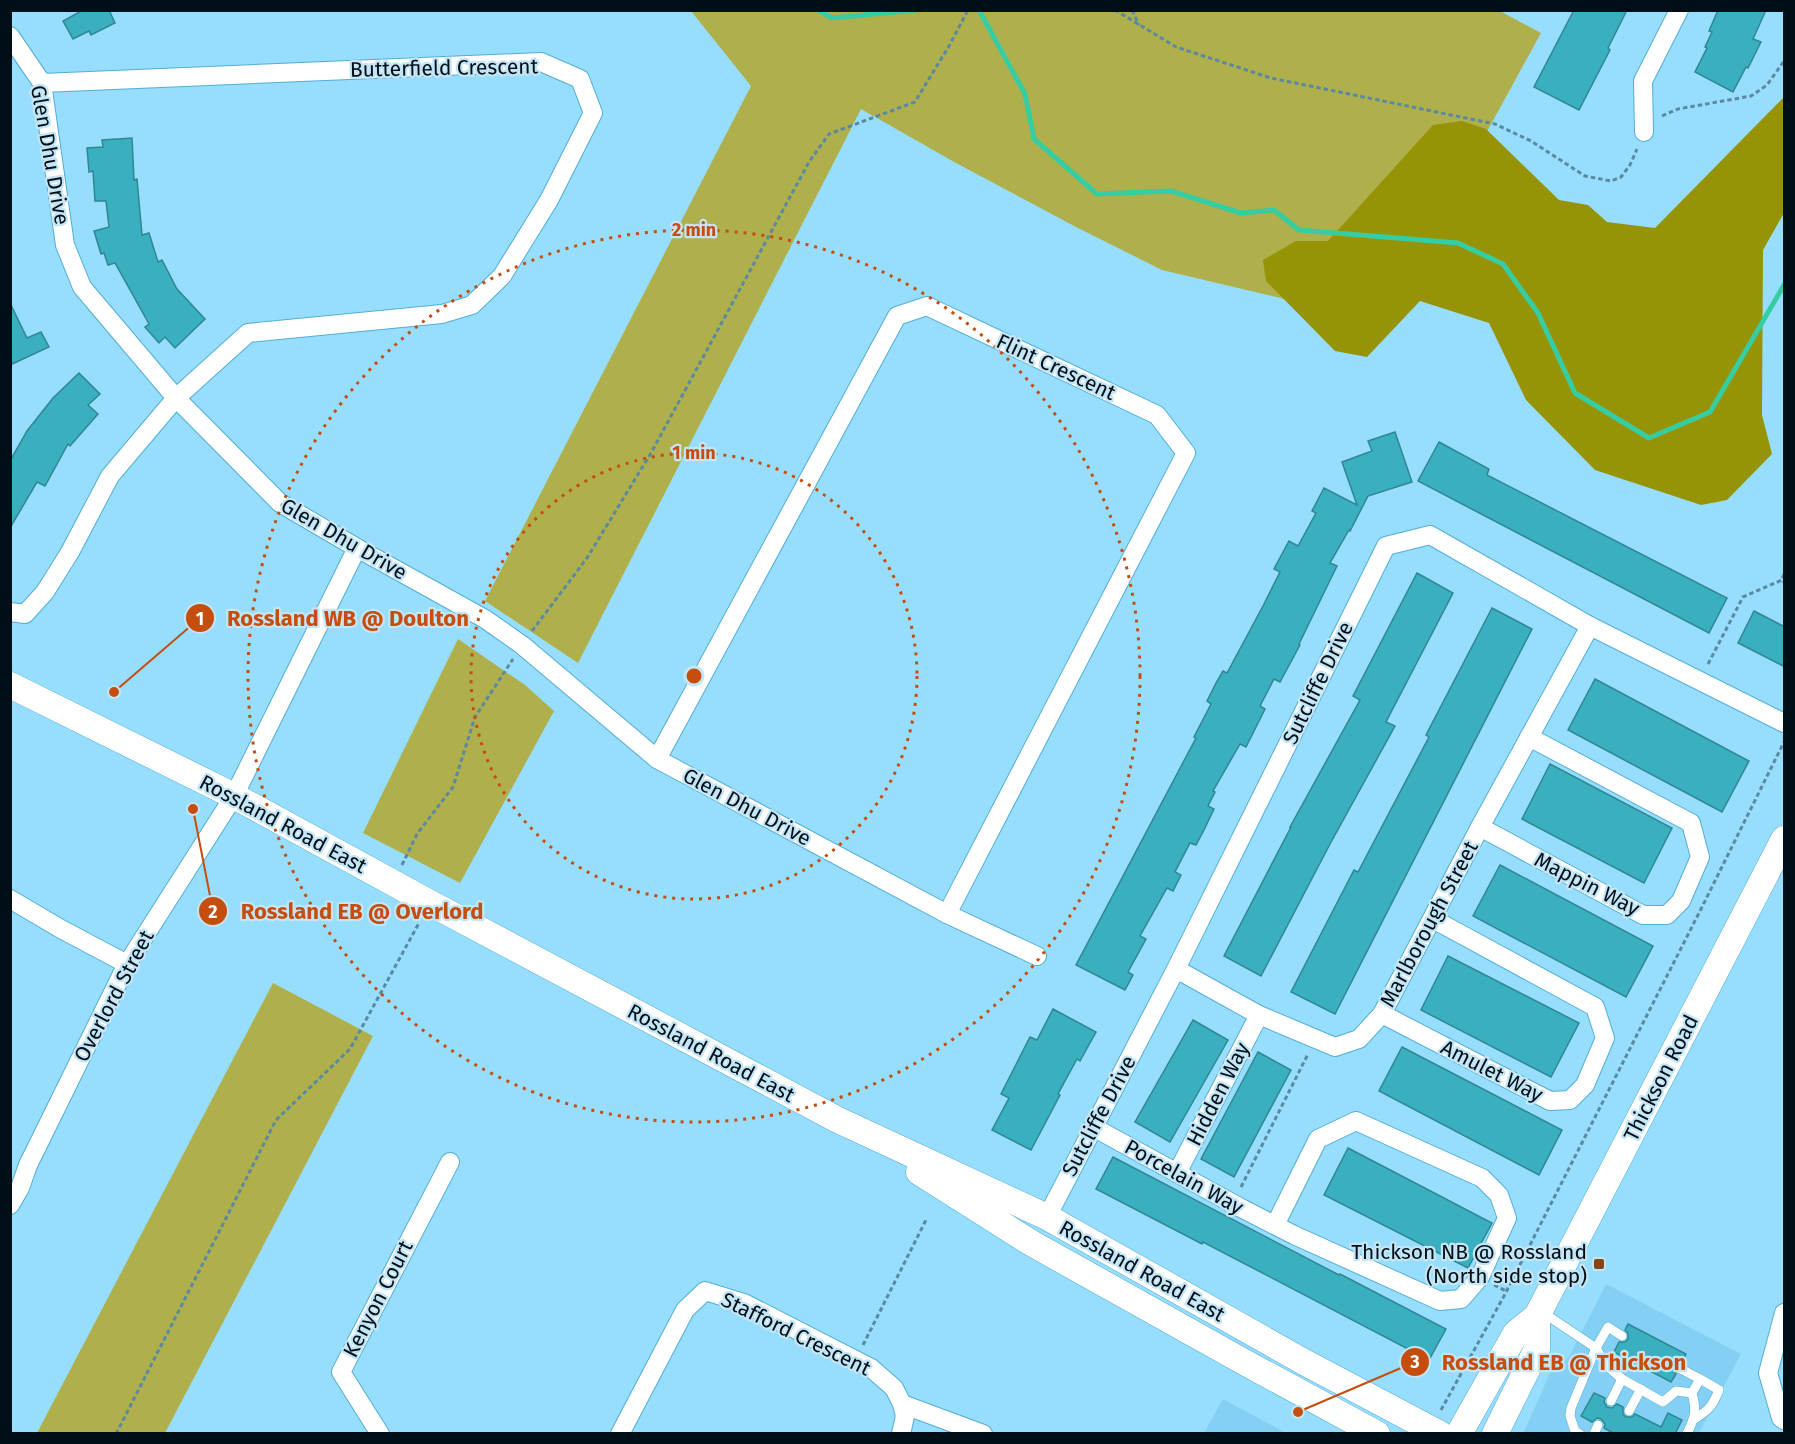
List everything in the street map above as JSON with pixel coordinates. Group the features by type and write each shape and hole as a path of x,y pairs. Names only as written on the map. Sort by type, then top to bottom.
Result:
{"main road":[{"name":"Rossland Road East","path":"10,685 234,796 838,1120 1047,1217 1304,1362 1436,1423"},
{"name":"Thickson Road","path":"1459,1434 1516,1333 1538,1313 1785,839"},
{"name":"Rossland Road East","path":"838,1120 1033,1244 1377,1434"},
{"name":"Thickson Road","path":"1495,1434 1537,1349 1538,1313"}],"street":[{"path":"1644,132 1643,81 1679,10"},
{"name":"Glen Dhu Drive","path":"10,36 42,83 65,245 82,287 176,398 280,503 485,619 522,645 657,759 947,914 1037,956"},
{"name":"Butterfield Crescent","path":"42,83 541,62 580,79 593,113 549,200 502,276 472,305 442,314 248,333 176,398"},
{"name":"Flint Crescent","path":"657,759 897,316 927,306 1157,415 1186,453 947,914"},
{"path":"10,612 25,614 45,592 70,552 110,476 176,398"},
{"name":"Sutcliffe Drive","path":"1047,1217 1176,969 1386,546 1430,535 1590,626 1785,723"},
{"name":"Overlord Street","path":"10,1205 15,1186 28,1165 127,964 234,796 357,548"},
{"name":"Marlborough Street","path":"1176,969 1259,1015 1335,1047 1359,1039 1382,1014 1480,827 1590,626"},
{"name":"Mappin Way","path":"1480,827 1643,915 1667,915 1681,901 1700,856 1691,823 1529,737"},
{"path":"10,899 127,964"},
{"name":"Amulet Way","path":"1382,1014 1550,1101 1570,1100 1585,1085 1605,1038 1595,1007 1433,919"},
{"name":"Hidden Way","path":"1177,1173 1259,1015"},
{"name":"Porcelain Way","path":"1093,1127 1233,1204 1275,1225 1440,1301 1461,1299 1480,1277 1507,1218 1499,1195 1482,1178 1356,1121 1318,1139 1275,1225"},
{"name":"Kenyon Court","path":"380,1434 340,1372 450,1162"},
{"name":"Stafford Crescent","path":"620,1434 685,1310 705,1291 744,1304 871,1368 894,1388 902,1404"},
{"path":"1785,1313 1768,1372 1781,1418 1785,1420"},
{"path":"901,1434 905,1416 902,1404"},
{"path":"902,1404 983,1434"}],"lane":[{"path":"1538,1313 1596,1348 1606,1365 1622,1379 1663,1402 1676,1391 1692,1393"},
{"path":"1580,1434 1575,1431 1570,1416 1571,1408 1596,1348 1608,1327 1622,1336"},
{"path":"1679,1368 1719,1390 1707,1412 1693,1420"},
{"path":"1687,1434 1696,1407 1692,1393 1700,1378"},
{"path":"1611,1401 1622,1379"},
{"path":"1629,1411 1641,1389"}],"path":[{"path":"393,882 417,834 453,787 475,717 522,645 587,558 651,453 816,153 830,134 915,102 968,10"},
{"path":"1115,10 1176,47 1271,78 1495,124 1531,141 1585,176 1611,182 1621,177 1630,165 1644,132 1660,117 1678,109 1750,96 1767,86 1785,61"},
{"path":"1132,10 1139,26"},
{"path":"1700,681 1743,597 1783,581 1785,574"},
{"path":"1436,1423 1504,1296 1785,742"},
{"path":"116,1434 276,1120 350,1049 430,903"},
{"path":"1233,1204 1316,1039"},
{"path":"856,1360 927,1218"}],"shaded area":[{"path":"1498,10 1541,33 1410,272 1378,321 1162,270 956,163 861,109 578,663 485,601 751,86 691,11"},
{"path":"1784,97 1784,213 1763,250 1762,415 1772,454 1727,500 1701,505 1595,470 1526,400 1489,323 1420,301 1367,357 1335,351 1266,281 1263,260 1296,241 1328,241 1433,125 1462,121 1486,129 1559,200 1588,205 1607,222 1655,228"},
{"path":"458,639 525,685 554,711 460,883 363,833"},
{"path":"273,983 373,1036 165,1433 37,1433"},
{"path":"1606,1284 1741,1354 1699,1433 1523,1434 1550,1373 1569,1357"},
{"path":"1223,1399 1286,1433 1204,1433"}],"building":[{"path":"83,10 109,10 115,23 91,35 89,31 73,39 63,21"},
{"path":"1574,10 1627,10 1608,48 1610,50 1579,110 1534,87"},
{"path":"1718,10 1766,10 1753,39 1761,42 1733,92 1695,72 1707,48 1705,47 1712,32 1709,31"},
{"path":"132,138 134,180 137,179 142,235 149,233 158,262 162,260 177,289 205,319 175,348 165,337 159,343 145,327 149,324 115,263 108,265 104,253 101,254 94,231 109,227 106,201 95,201 93,171 89,172 87,148 103,147 102,140"},
{"path":"10,303 27,338 41,332 49,347 10,365"},
{"path":"79,373 100,394 88,405 98,414 70,446 68,444 45,486 37,482 10,528 10,461 27,431 53,398"},
{"path":"1395,432 1412,482 1368,496 1330,563 1337,566 1300,645 1280,682 1274,679 1260,706 1265,709 1246,747 1240,744 1213,791 1215,792 1208,806 1214,809 1196,845 1190,843 1175,872 1181,875 1173,891 1167,888 1140,936 1146,939 1128,972 1133,975 1125,990 1076,965 1196,738 1194,737 1211,704 1207,701 1216,683 1223,671 1227,673 1263,606 1280,572 1274,569 1289,541 1298,546 1316,513 1312,511 1324,488 1357,505 1342,462 1372,451 1368,441"},
{"path":"1439,442 1489,469 1487,475 1727,598 1709,633 1418,481"},
{"path":"1417,573 1453,593 1386,722 1395,726 1261,976 1224,956 1290,827 1360,700 1353,696"},
{"path":"1492,608 1532,629 1335,1014 1291,992 1354,870 1358,872 1429,737 1426,735"},
{"path":"1754,611 1785,627 1785,667 1738,643"},
{"path":"1595,679 1749,761 1722,812 1568,730"},
{"path":"1550,764 1672,828 1644,883 1522,819"},
{"path":"1500,865 1653,946 1626,997 1473,916"},
{"path":"1448,956 1579,1023 1551,1077 1421,1010"},
{"path":"1053,1009 1096,1032 1080,1061 1077,1059 1031,1150 992,1130 1009,1098 1001,1094 1030,1037 1037,1040"},
{"path":"1193,1020 1228,1040 1170,1142 1135,1122"},
{"path":"1402,1047 1562,1130 1539,1175 1379,1091"},
{"path":"1258,1052 1291,1070 1234,1177 1201,1159"},
{"path":"1348,1148 1492,1223 1468,1268 1324,1195"},
{"path":"1113,1157 1446,1329 1429,1360 1096,1189"},
{"path":"1628,1324 1686,1354 1682,1362 1678,1361 1673,1364 1672,1369 1676,1374 1671,1382 1614,1352 1619,1342 1625,1342 1628,1339 1628,1333 1625,1330"},
{"path":"1594,1393 1605,1398 1604,1402 1607,1407 1612,1408 1617,1404 1623,1407 1623,1414 1626,1417 1632,1417 1635,1414 1661,1427 1668,1413 1682,1420 1675,1434 1615,1434 1604,1428 1605,1424 1601,1419 1597,1418 1592,1422 1581,1416"}],"waterway":[{"path":"818,10 832,18 916,10"},
{"path":"979,10 1025,94 1034,139 1097,194 1171,191 1241,213 1274,210 1299,230 1458,243 1503,264 1538,313 1575,393 1649,438 1710,412 1784,285"}],"place":[{"name":"Rossland WB @ Doulton","path":"114,692"},
{"name":"Rossland EB @ Overlord","path":"193,809"},
{"name":"Thickson NB @ Rossland (North side stop)","path":"1599,1264"},
{"name":"Rossland EB @ Thickson","path":"1298,1412"}]}
